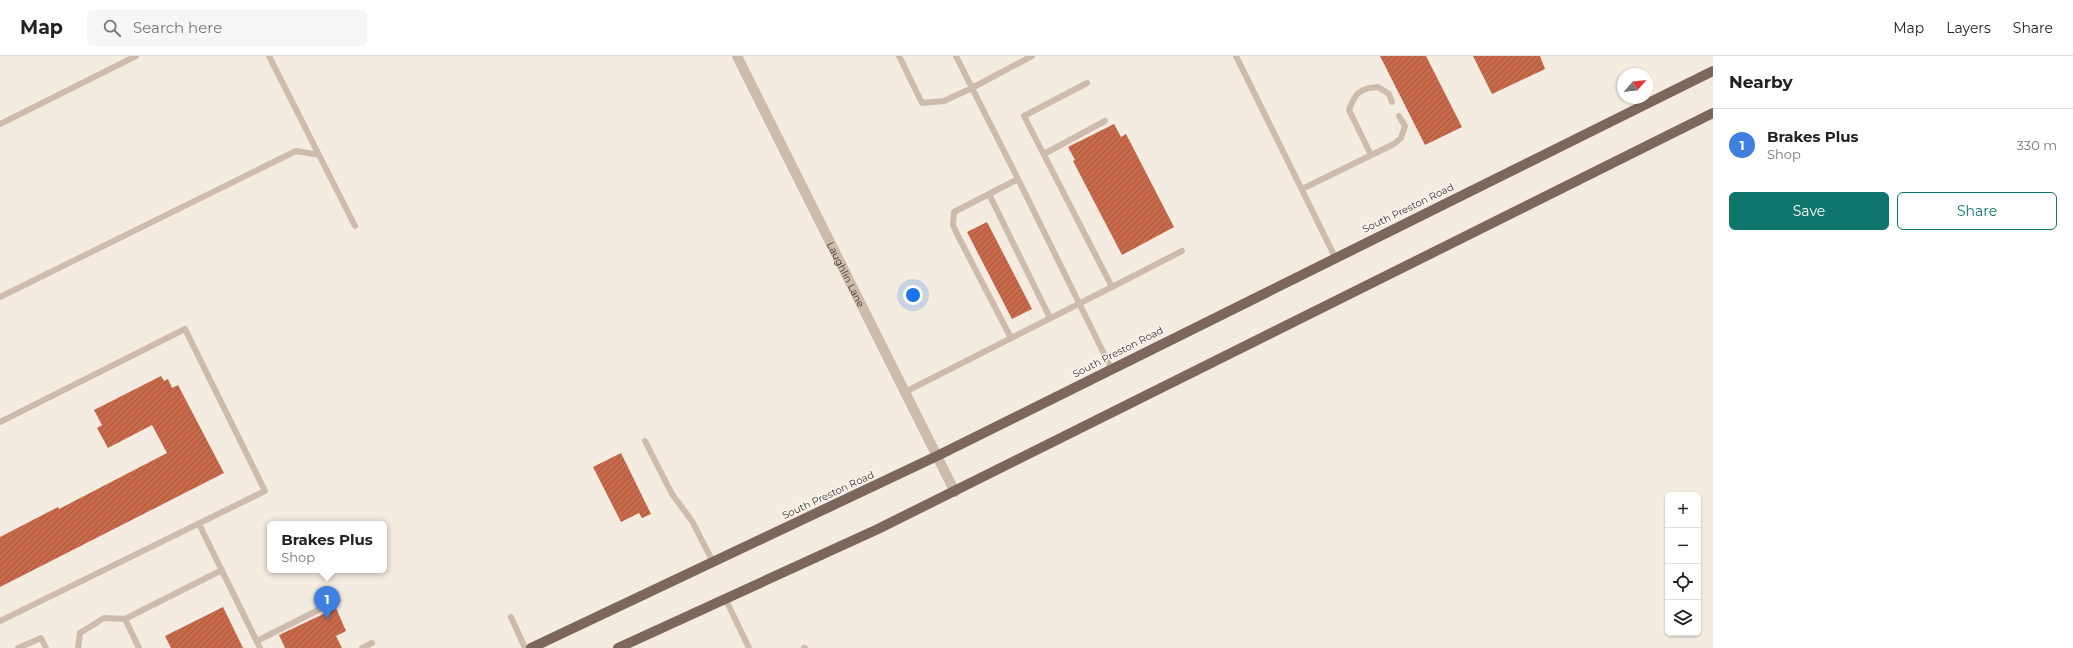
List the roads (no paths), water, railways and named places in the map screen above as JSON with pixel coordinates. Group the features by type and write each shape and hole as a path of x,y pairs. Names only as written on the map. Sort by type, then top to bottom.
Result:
{"main road":[{"name":"South Preston Road","path":"531,648 937,456 1713,70"},
{"path":"618,648 726,600 955,492 1713,113"}],"street":[{"name":"Laughlin Lane","path":"737,56 955,492"}],"lane":[{"path":"0,124 136,56"},
{"path":"269,56 355,226"},
{"path":"899,56 922,103 944,101 1032,56"},
{"path":"956,56 1112,370"},
{"path":"1236,56 1335,258"},
{"path":"1087,83 1024,116 1112,287"},
{"path":"1371,155 1349,110 1353,98 1364,88 1378,87 1389,94 1392,102"},
{"path":"1302,189 1371,155 1401,138 1405,126 1399,116"},
{"path":"1044,154 1105,121"},
{"path":"0,297 296,151 319,155"},
{"path":"1011,338 953,225 954,212 1018,179"},
{"path":"989,194 1050,318"},
{"path":"905,392 1182,251"},
{"path":"0,422 185,329 265,492 0,621"},
{"path":"645,441 672,494 692,521 713,562"},
{"path":"199,524 260,648"},
{"path":"78,648 80,633 85,628 104,618 124,619 222,570"},
{"path":"257,641 338,600"},
{"path":"726,600 749,648"},
{"path":"511,617 525,648"},
{"path":"124,619 139,648"},
{"path":"18,648 41,638 46,648"},
{"path":"362,648 372,642"}],"place":[{"name":"Brakes Plus","path":"327,619"}]}
